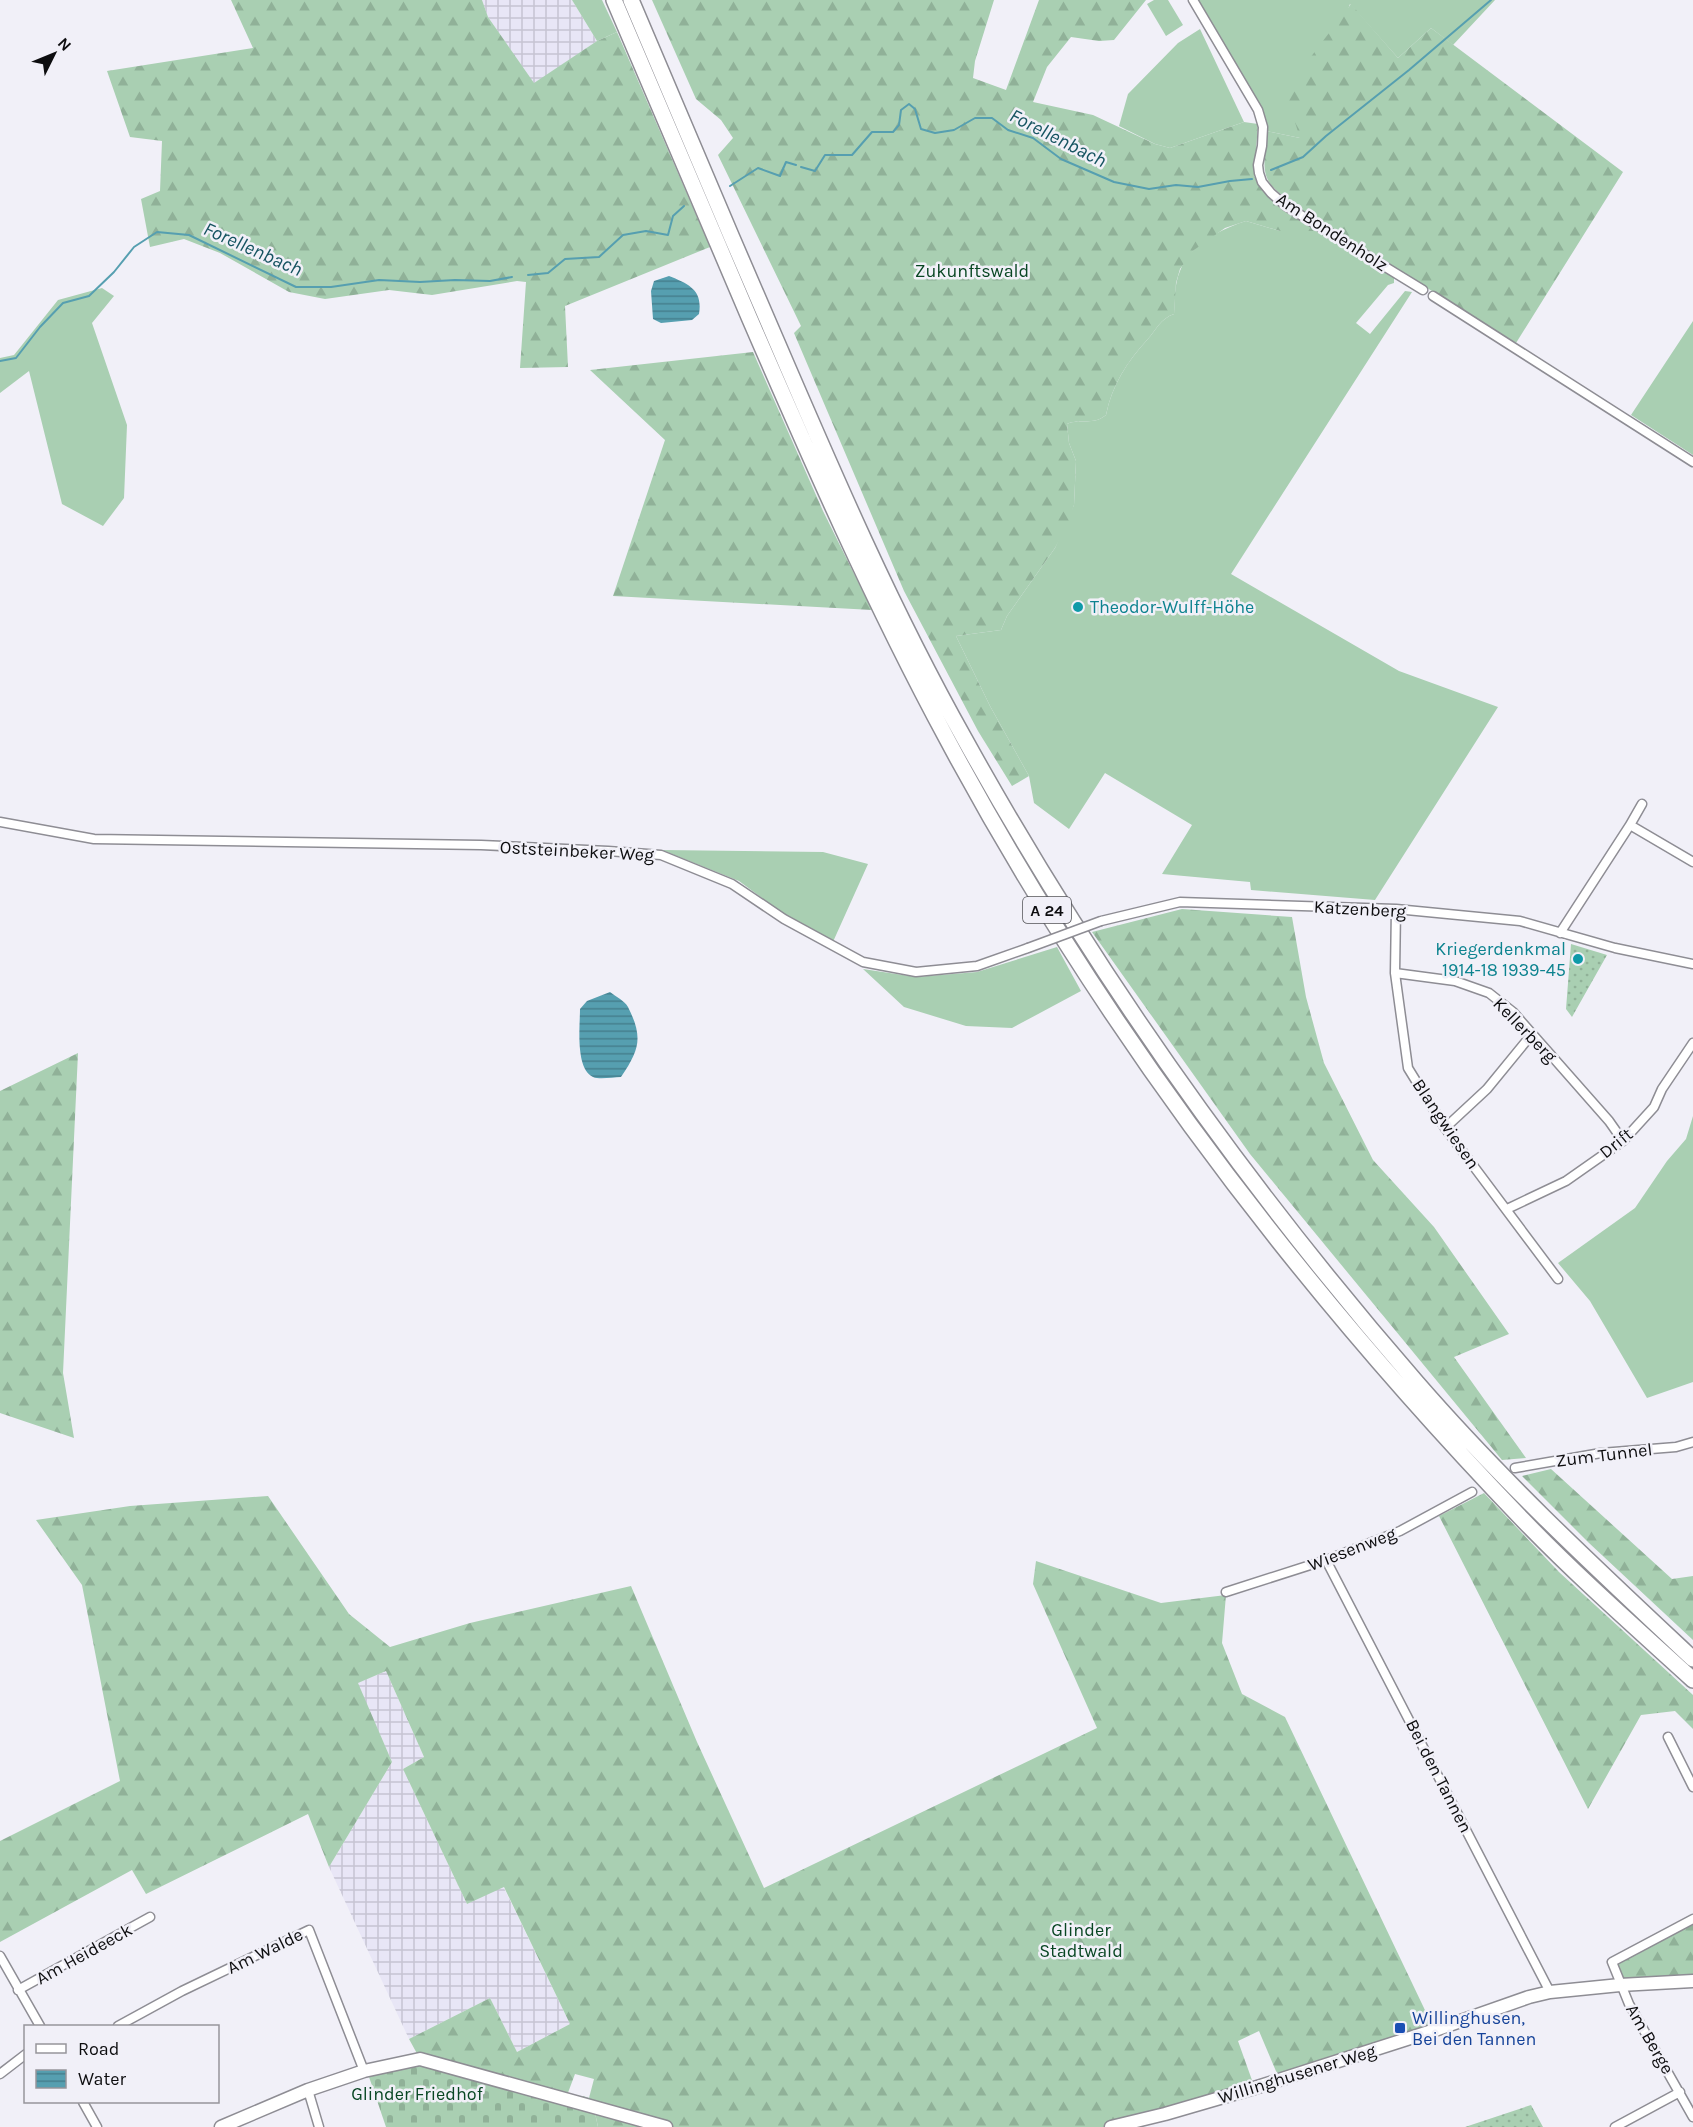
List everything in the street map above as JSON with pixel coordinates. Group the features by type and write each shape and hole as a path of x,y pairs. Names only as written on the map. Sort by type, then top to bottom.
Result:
{"highway":[{"name":"A 24","path":"614,0 811,460 896,643 960,763 1027,879 1094,985 1239,1189 1323,1295 1408,1396 1539,1535 1693,1680"},
{"name":"A 24","path":"631,0 825,455 909,634 962,736 1035,862 1108,977 1251,1181 1420,1387 1531,1505 1693,1659"}],"street":[{"name":"Am Bondenholz","path":"1192,0 1262,118 1262,146 1258,165 1262,182 1286,206 1423,290"},
{"path":"1433,296 1693,462"},
{"path":"1560,933 1642,804"},
{"name":"Oststeinbeker Weg","path":"0,822 94,839 481,845 661,855 732,884 784,919 863,962 916,972 977,966 1028,948"},
{"path":"1630,825 1693,862"},
{"name":"Katzenberg","path":"1028,948 1101,921 1180,902 1396,909 1520,921 1615,948 1693,964"},
{"name":"Blangwiesen","path":"1396,909 1395,973 1408,1068 1445,1128 1558,1279"},
{"name":"Kellerberg","path":"1395,973 1455,981 1489,993 1513,1012 1609,1121 1623,1141"},
{"path":"1445,1128 1487,1089 1532,1034"},
{"name":"Drift","path":"1507,1209 1566,1181 1623,1141 1654,1107 1662,1089 1693,1043"},
{"name":"Zum Tunnel","path":"1515,1468 1601,1453 1676,1447 1693,1442"},
{"name":"Wiesenweg","path":"1226,1592 1326,1560 1400,1531 1472,1492"},
{"name":"Bei den Tannen","path":"1326,1560 1550,1992"},
{"path":"1668,1737 1693,1788"},
{"name":"Am Heideeck","path":"18,1990 150,1917"},
{"path":"1620,1985 1612,1962 1693,1919"},
{"name":"Am Walde","path":"120,2025 182,1991 309,1930 364,2071"},
{"path":"0,1956 39,2025"},
{"name":"Willinghusener Weg","path":"1111,2127 1251,2089 1435,2030 1529,1996 1620,1985 1693,1980"},
{"name":"Am Berge","path":"1620,1985 1693,2117"},
{"path":"0,2074 24,2056"},
{"path":"220,2127 308,2090 364,2071 420,2059 666,2127"},
{"path":"308,2090 319,2127"},
{"name":"Am Berge","path":"1615,2127 1680,2092"},
{"path":"84,2103 98,2127"}],"shaded area":[{"path":"482,0 572,0 597,41 534,84 488,17"},
{"path":"386,1671 424,1757 403,1769 467,1904 503,1886 570,2024 517,2052 490,1998 409,2039 329,1867 392,1762 357,1683"}],"green space":[{"path":"231,0 482,0 488,17 534,83 597,41 617,32 710,247 565,306 568,367 520,368 526,282 517,281 432,295 389,290 325,299 289,292 220,253 184,239 150,247 141,199 160,191 162,141 130,137 107,71 253,48"},
{"path":"572,0 602,0 617,32 597,41"},
{"name":"Zukunftswald","path":"652,0 994,0 975,61 973,78 1006,90 1039,0 1146,0 1114,40 1099,41 1071,37 1047,67 1033,102 1093,115 1155,144 1170,148 1244,122 1258,124 1254,176 1276,201 1318,231 1280,231 1246,221 1225,228 1194,250 1180,269 1176,283 1174,314 1162,322 1127,365 1116,384 1106,415 1096,420 1067,424 1069,443 1076,461 1074,505 1069,522 1055,548 1007,616 1001,630 956,636 990,706 1029,776 1012,786 978,731 904,591 794,333 801,326 718,155 733,138 721,120 696,99"},
{"path":"1154,0 1168,0 1183,25 1166,36 1147,4"},
{"path":"1195,0 1495,0 1453,45 1431,28 1398,58 1350,4 1300,138 1266,131 1266,120 1258,103"},
{"path":"1351,4 1398,58 1431,28 1623,172 1516,343 1301,210 1278,192 1267,178 1264,160 1266,131 1300,138 1285,91"},
{"path":"1200,29 1244,122 1170,148 1155,144 1119,126 1128,94 1178,43"},
{"path":"1246,221 1280,231 1318,231 1394,277 1394,283 1388,285 1356,323 1370,334 1405,291 1412,292 1231,574 1399,671 1498,707 1375,900 1251,890 1250,882 1162,874 1192,825 1105,773 1069,829 1034,803 1029,776 990,706 956,636 1001,630 1007,616 1055,548 1074,505 1076,461 1069,443 1067,424 1096,420 1106,415 1116,384 1127,365 1162,322 1174,314 1177,282 1184,262 1207,239"},
{"path":"102,288 114,296 92,323 127,425 124,498 103,526 62,504 29,371 0,393 0,358 14,355 58,300"},
{"path":"1693,321 1693,455 1631,415"},
{"path":"753,352 823,511 872,610 613,596 665,440 590,370"},
{"path":"662,850 823,852 868,864 832,944 786,916 739,881"},
{"path":"1182,909 1292,917 1306,997 1324,1063 1373,1160 1434,1227 1509,1334 1454,1357 1526,1458 1502,1460 1250,1154 1092,932"},
{"path":"1571,944 1607,955 1572,1017 1566,1009"},
{"path":"1057,947 1081,991 1012,1028 966,1026 904,1007 863,969 916,977 977,972"},
{"path":"78,1053 63,1373 74,1438 0,1413 0,1091"},
{"path":"1693,1116 1693,1382 1647,1398 1590,1301 1558,1263 1635,1208 1667,1161 1686,1139"},
{"path":"1551,1469 1672,1579 1693,1576 1693,1640 1589,1543 1522,1476"},
{"path":"1484,1493 1559,1572 1693,1695 1693,1729 1675,1711 1641,1715 1588,1809 1439,1516"},
{"name":"Glinder Stadtwald","path":"268,1496 349,1614 390,1647 470,1623 631,1586 697,1742 764,1888 1097,1728 1033,1584 1036,1561 1161,1603 1226,1595 1222,1643 1242,1694 1285,1717 1434,2029 1278,2076 1259,2031 1238,2041 1253,2083 1163,2108 1108,2127 598,2127 594,2108 581,2103 583,2096 589,2098 594,2079 575,2074 566,2098 420,2059 409,2039 490,1998 517,2052 570,2024 504,1887 467,1904 403,1769 424,1757 386,1671 358,1683 392,1762 329,1867 308,1814 146,1894 132,1870 0,1942 0,1841 120,1781 82,1585 36,1520 130,1506"},
{"path":"1693,1919 1693,1977 1619,1982 1612,1962"},
{"name":"Glinder Friedhof","path":"420,2059 594,2108 598,2127 386,2127 367,2071"},
{"path":"1531,2105 1543,2127 1465,2127"}],"water":[{"path":"669,276 688,285 697,294 699,314 692,320 661,323 653,319 651,291 654,281"},
{"path":"610,992 628,1007 633,1017 637,1035 636,1050 621,1077 596,1078 587,1072 583,1065 579,1036 580,1009 587,1001"}],"waterway":[{"path":"1271,170 1303,157 1491,0"},
{"name":"Forellenbach","path":"801,167 815,171 825,155 852,155 872,132 893,132 899,125 901,110 909,104 915,109 921,129 935,133 954,130 975,118 992,118 1008,130 1033,138 1061,159 1114,182 1149,189 1176,185 1198,187 1252,179"},
{"name":"Forellenbach","path":"730,186 758,168 780,176 786,162 796,165"},
{"name":"Forellenbach","path":"528,275 548,273 565,259 599,257 623,235 646,231 668,235 673,216 684,206"},
{"name":"Forellenbach","path":"0,361 16,358 40,327 63,303 89,296 114,272 134,247 157,232 189,235 296,287 331,287 379,280 490,281 512,277"}],"place":[{"name":"Theodor-Wulff-Höhe","path":"1078,607"},
{"name":"Kriegerdenkmal 1914-18 1939-45","path":"1578,959"},
{"name":"Willinghusen, Bei den Tannen","path":"1400,2028"}]}
